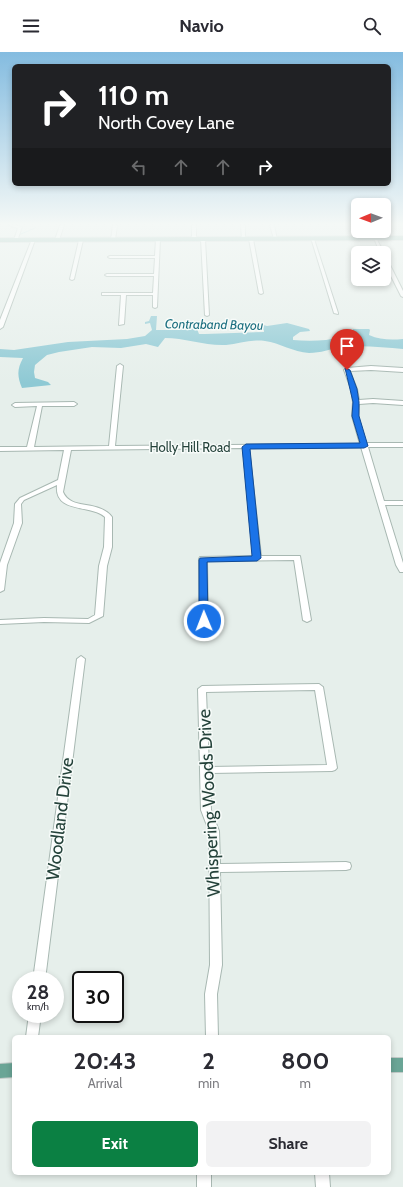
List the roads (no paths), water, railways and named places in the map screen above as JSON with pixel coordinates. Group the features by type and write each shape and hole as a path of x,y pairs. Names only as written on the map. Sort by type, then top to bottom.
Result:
{"main road":[{"path":"391,1065 403,1065"},
{"path":"0,1071 12,1070"}],"street":[{"path":"0,327 19,278"},
{"path":"155,307 156,278"},
{"path":"206,278 207,315"},
{"path":"258,278 261,293"},
{"path":"325,278 336,313"},
{"path":"394,278 403,296"},
{"path":"104,294 155,294"},
{"path":"121,324 124,294"},
{"path":"112,448 120,366"},
{"path":"403,370 371,368 347,370 354,389 356,402 355,416 381,503 400,554 403,570"},
{"path":"356,402 373,401 403,403"},
{"path":"30,448 40,404"},
{"path":"14,405 74,404"},
{"name":"Holly Hill Road","path":"0,449 403,445"},
{"path":"246,447 257,558"},
{"path":"0,622 44,620 89,621 99,616 103,566 108,547 110,522 108,514 99,509 79,506 64,500 60,490 68,448"},
{"path":"0,590 3,565 18,523 18,504 22,499 61,481"},
{"path":"381,503 403,503"},
{"path":"204,621 203,560 257,558 297,558 307,620"},
{"name":"Woodland Drive","path":"40,971 81,659"},
{"name":"Whispering Woods Drive","path":"205,770 332,768 319,687 202,689 206,810 214,831 216,965 211,994 212,1035"},
{"path":"215,868 346,866"},
{"path":"32,1035 34,1023"},
{"path":"204,1175 204,1187"},
{"path":"322,1175 323,1187"}],"water":[{"path":"151,316 157,316 156,330 180,330 179,328 172,326 178,326 197,329 199,334 264,332 264,330 259,328 260,324 267,326 287,323 309,329 310,331 300,332 293,337 293,340 326,340 341,336 348,336 348,333 352,333 353,329 369,329 369,335 377,338 403,339 403,349 372,346 349,346 309,353 297,351 265,341 218,345 165,338 158,347 146,344 121,348 92,347 47,355 35,365 34,372 35,378 48,382 51,385 22,388 18,373 23,358 0,357 0,349 14,350 68,342 127,339 145,336 152,330 150,323 145,324 145,322 149,321"}],"water label":[{"name":"Contraband Bayou","path":"214,324"}]}
